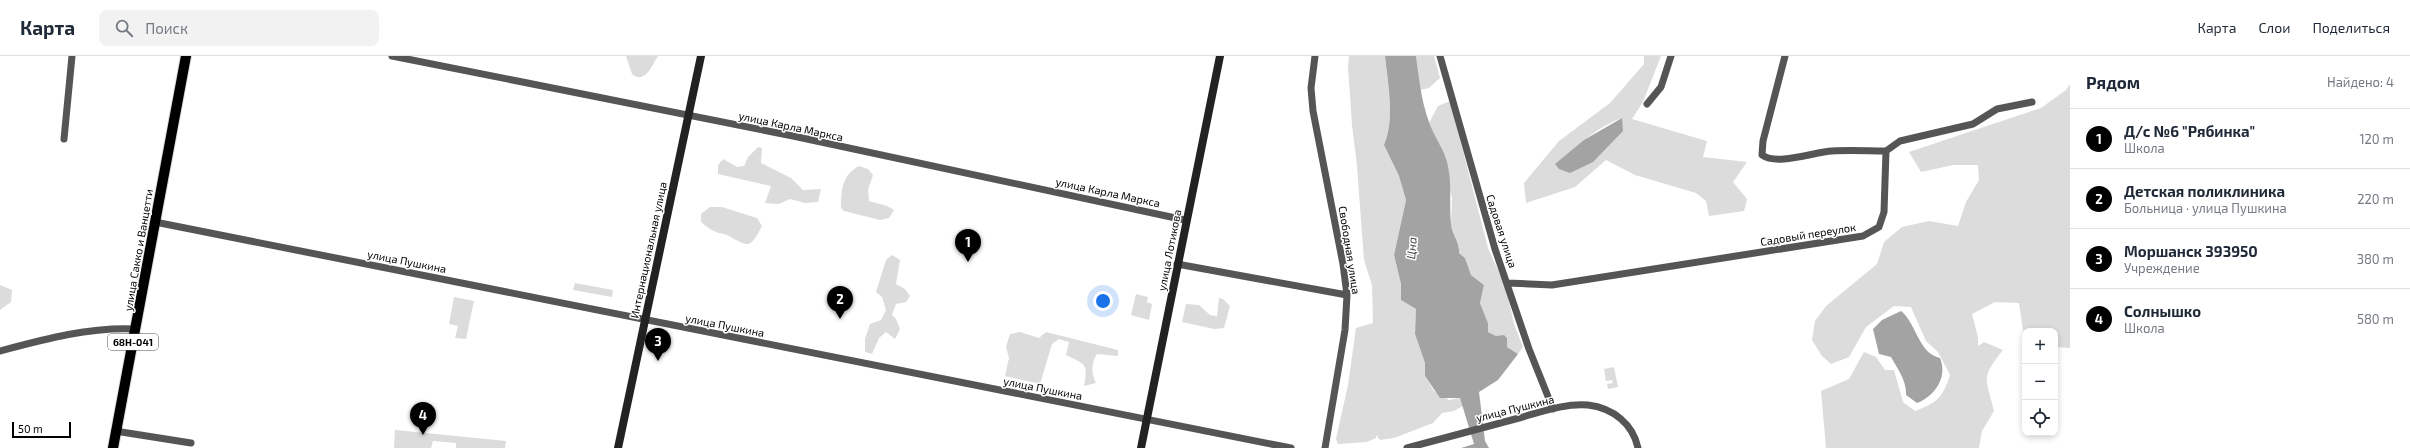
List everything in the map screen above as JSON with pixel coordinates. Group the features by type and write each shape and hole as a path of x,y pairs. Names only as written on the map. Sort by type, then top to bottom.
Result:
{"main road":[{"name":"улица Сакко и Ванцетти","path":"112,448 186,56"}],"street":[{"path":"64,139 72,56"},
{"name":"улица Карла Маркса","path":"392,56 792,136 1185,220"},
{"name":"Интернациональная улица","path":"618,448 700,56"},
{"name":"улица Лотикова","path":"1141,448 1185,220 1220,56"},
{"name":"Свободная улица","path":"1315,56 1311,88 1313,111 1343,264 1347,295 1345,330 1325,448"},
{"name":"Садовая улица","path":"1440,56 1494,249 1508,283 1529,349 1553,409"},
{"path":"1647,104 1661,87 1671,56"},
{"path":"1785,56 1763,140 1762,155 1766,158 1779,159 1832,151 1886,151 1900,141 1973,124 1997,108 2032,102"},
{"name":"Садовый переулок","path":"1508,283 1552,285 1863,236 1879,227 1884,212 1886,151"},
{"name":"улица Пушкина","path":"155,222 1291,448"},
{"path":"1177,264 1347,295"},
{"path":"0,351 79,332 109,328 135,329"},
{"name":"улица Пушкина","path":"1407,448 1553,409 1588,405 1602,408 1617,416 1635,435 1638,448"},
{"path":"115,431 191,443"}],"shaded area":[{"path":"626,56 658,56 651,69 644,76 637,77 632,74"},
{"path":"1349,56 1385,56 1390,113 1384,145 1399,176 1406,200 1394,255 1401,284 1401,300 1416,309 1415,334 1425,363 1425,376 1434,391 1449,400 1460,398 1463,406 1454,411 1442,413 1433,423 1394,438 1380,440 1376,435 1376,438 1367,442 1338,444 1336,439 1348,385 1356,328 1373,323 1372,285 1364,260 1357,166 1352,125 1348,66"},
{"path":"1416,56 1434,56 1440,78 1429,88 1420,90"},
{"path":"1644,56 1661,56 1643,102 1632,119 1707,141 1703,157 1747,162 1733,182 1747,199 1744,211 1709,216 1706,201 1696,193 1635,175 1606,160 1575,187 1526,203 1524,183 1559,141 1610,103 1644,64","holes":["1622,118 1556,164 1595,132"]},
{"path":"2070,84 2070,348 2058,347 2058,328 2023,328 2019,303 1995,302 1972,314 1978,337 1978,346 1984,342 2003,350 1988,373 1987,384 1994,411 1982,431 1979,448 1826,448 1821,391 1849,379 1864,352 1876,357 1885,370 1894,370 1903,402 1915,411 1934,402 1942,394 1950,375 1938,352 1926,341 1911,307 1894,306 1866,327 1849,357 1831,364 1822,356 1812,340 1815,321 1826,306 1877,264 1884,242 1902,227 1929,221 1958,226 1966,202 1979,180 1978,165 1953,165 1921,172 1909,152 2041,108 2066,90"},
{"path":"1450,101 1488,248 1506,288 1514,324 1523,347 1518,354 1507,347 1507,338 1496,336 1488,332 1488,323 1480,303 1484,285 1471,275 1465,258 1459,253 1459,248 1451,225 1452,197 1429,123 1438,106"},
{"path":"758,147 762,148 761,163 791,178 803,190 821,189 818,202 805,203 790,199 779,204 765,203 771,186 718,174 718,165 723,159 737,167 744,166 748,157"},
{"path":"859,166 868,169 873,175 868,190 869,201 887,206 894,210 889,218 880,220 844,211 841,208 842,189 846,178"},
{"path":"710,207 722,207 757,218 762,226 752,242 749,244 741,243 727,235 712,230 701,222 701,214"},
{"path":"892,255 900,260 896,284 905,289 910,296 906,302 896,304 892,315 896,319 900,329 895,339 886,332 879,338 872,354 865,352 865,339 870,324 881,320 886,310 882,297 876,292 886,260"},
{"path":"575,283 613,290 612,297 573,290"},
{"path":"0,285 12,290 11,302 0,310"},
{"path":"1136,294 1148,297 1147,302 1152,304 1149,320 1131,315"},
{"path":"454,297 474,301 466,339 455,338 458,326 449,324"},
{"path":"1219,298 1223,299 1230,306 1224,328 1214,329 1182,322 1186,304 1199,305 1210,315 1217,316"},
{"path":"1020,332 1039,338 1046,332 1118,350 1118,356 1097,354 1092,368 1096,383 1084,386 1086,373 1084,366 1082,363 1066,355 1069,342 1059,339 1052,344 1040,384 1005,376 1009,358 1006,347 1010,334"},
{"path":"1614,367 1618,387 1608,389 1607,384 1613,383 1612,380 1606,381 1604,369"},
{"path":"395,430 506,441 505,448 456,448 456,443 433,441 431,448 394,448"}],"water":[{"name":"Цна","path":"1385,56 1416,56 1426,114 1431,128 1447,160 1450,180 1451,224 1459,253 1465,258 1471,275 1484,285 1480,303 1488,323 1488,332 1496,336 1504,335 1507,338 1507,347 1518,354 1498,380 1479,392 1485,441 1489,448 1461,448 1474,444 1460,398 1440,398 1425,376 1425,363 1415,334 1416,309 1401,300 1401,284 1394,255 1406,200 1399,176 1384,145 1390,113"},
{"path":"1622,118 1623,131 1593,162 1570,173 1559,169 1555,164 1584,140"},
{"path":"1901,311 1911,323 1922,344 1933,355 1940,358 1942,365 1941,379 1938,385 1929,396 1917,403 1906,395 1905,385 1899,370 1891,357 1879,354 1873,329 1882,320"}],"place":[{"name":"Д/с №6 \"Рябинка\"","path":"968,262"},
{"name":"Детская поликлиника","path":"840,319"},
{"name":"Моршанск 393950","path":"658,361"},
{"name":"Солнышко","path":"423,435"}]}
